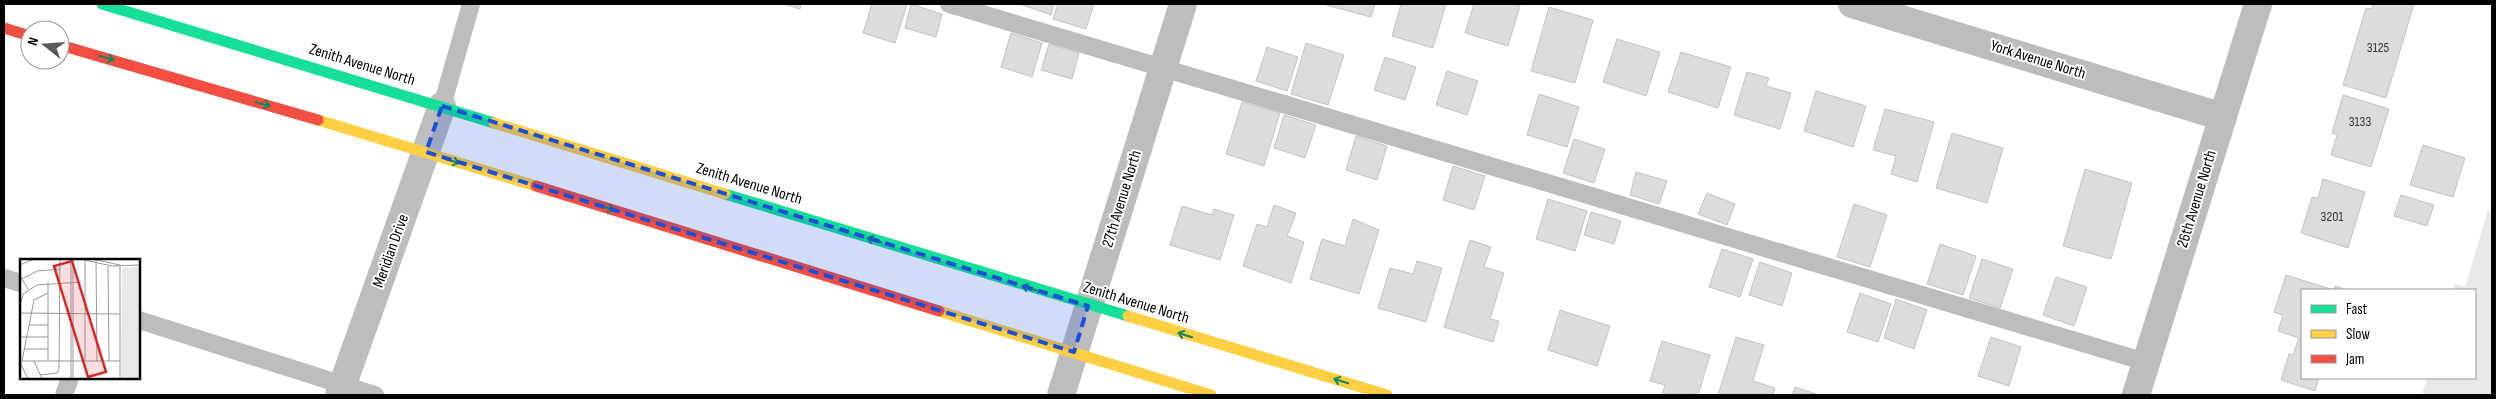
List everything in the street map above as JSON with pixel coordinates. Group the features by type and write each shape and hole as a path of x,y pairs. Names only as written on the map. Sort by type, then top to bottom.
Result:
{"street":[{"name":"Zenith Avenue North","path":"102,4 442,106 1088,306 1387,395"},
{"name":"27th Avenue North","path":"1061,395 1182,4"},
{"name":"York Avenue North","path":"1852,4 2223,117"},
{"name":"26th Avenue North","path":"2136,395 2258,4"},
{"path":"4,28 20,33"},
{"path":"70,48 426,152 1211,395"},
{"name":"Meridian Drive","path":"340,390 442,106"}],"lane":[{"path":"442,106 471,4"},
{"path":"949,4 2146,362"},
{"path":"4,278 20,283"},
{"path":"140,320 340,390 375,395"},
{"path":"64,395 70,379"}],"highlighted area":[{"path":"442,106 1088,306 1074,352 426,152"}],"shaded area":[{"path":"2488,210 2492,211 2492,395 2422,395 2427,379 2476,379 2476,289 2453,289 2455,284 2465,287"}],"building":[{"path":"784,4 801,4 800,9"},
{"path":"872,4 907,4 895,43 863,33"},
{"path":"911,4 942,14 936,37 905,28"},
{"path":"1020,4 1054,4 1051,15"},
{"path":"1058,4 1094,4 1086,29 1053,19"},
{"path":"1322,4 1375,4 1371,17"},
{"path":"1401,4 1446,4 1433,48 1392,36"},
{"path":"1474,4 1513,4 1520,6 1508,46 1465,33"},
{"path":"2373,4 2414,4 2386,98 2343,85 2366,8 2372,9"},
{"path":"1549,7 1593,20 1575,83 1531,71"},
{"path":"1011,33 1042,43 1032,77 1001,67"},
{"path":"1617,39 1660,52 1646,96 1603,82"},
{"path":"1306,43 1344,55 1328,105 1291,94"},
{"path":"1049,44 1079,53 1072,79 1041,70"},
{"path":"1267,47 1298,57 1287,91 1256,81"},
{"path":"1681,52 1731,67 1718,108 1668,92"},
{"path":"1385,57 1416,67 1405,100 1374,90"},
{"path":"1447,71 1478,81 1467,115 1436,105"},
{"path":"1747,72 1769,78 1766,86 1791,93 1780,129 1734,115"},
{"path":"1816,91 1866,106 1853,147 1804,131"},
{"path":"1539,94 1579,107 1567,147 1527,135"},
{"path":"2343,95 2389,109 2371,167 2331,155 2337,135 2332,133"},
{"path":"1242,102 1280,113 1264,166 1226,154"},
{"path":"1885,109 1934,122 1917,182 1891,174 1896,156 1873,150"},
{"path":"1284,115 1316,125 1305,158 1274,148"},
{"path":"1952,133 2003,148 1987,203 1936,188"},
{"path":"1356,136 1387,146 1377,180 1346,170"},
{"path":"1574,139 1605,149 1594,183 1563,173"},
{"path":"2423,145 2465,158 2453,197 2410,185"},
{"path":"1453,166 1485,176 1474,210 1443,200"},
{"path":"2085,169 2132,183 2111,259 2063,246"},
{"path":"1636,172 1667,181 1659,204 1630,195"},
{"path":"2323,179 2365,192 2348,248 2301,233 2312,197 2318,198"},
{"path":"1707,193 1735,204 1727,225 1698,214"},
{"path":"2401,195 2434,205 2427,226 2394,216"},
{"path":"1548,199 1587,211 1575,251 1536,239"},
{"path":"1854,204 1887,215 1870,267 1837,257"},
{"path":"1274,205 1296,213 1287,236 1304,242 1291,283 1243,266 1257,224 1267,227"},
{"path":"1182,206 1212,215 1214,209 1234,215 1220,260 1170,245"},
{"path":"1591,212 1621,221 1614,244 1584,235"},
{"path":"1353,219 1379,230 1359,294 1310,279 1322,239 1345,246"},
{"path":"1470,240 1491,247 1484,267 1504,273 1490,319 1499,321 1493,342 1444,327"},
{"path":"1940,244 1976,256 1963,295 1927,284"},
{"path":"1722,249 1753,259 1740,297 1709,287"},
{"path":"1982,259 2013,269 2000,308 1969,298"},
{"path":"1417,261 1442,268 1426,322 1378,308 1390,268 1413,274"},
{"path":"1760,262 1792,273 1782,306 1749,295"},
{"path":"2286,275 2331,289 2301,289 2301,379 2319,379 2315,391 2281,380 2289,354 2293,355 2299,338 2278,331 2283,315 2274,312"},
{"path":"2056,277 2087,287 2074,326 2043,315"},
{"path":"2335,286 2345,289 2334,289"},
{"path":"1860,293 1891,304 1878,342 1847,332"},
{"path":"1896,299 1927,310 1914,349 1884,338"},
{"path":"1560,310 1610,326 1597,366 1548,350"},
{"path":"1736,337 1764,345 1753,381 1775,388 1773,395 1718,395"},
{"path":"1991,337 2021,347 2009,386 1978,376"},
{"path":"1662,341 1710,355 1698,395 1689,393 1689,395 1662,395 1665,385 1650,381"},
{"path":"1795,387 1819,395 1792,395"}],"traffic: fast":[{"path":"102,4 494,123"},
{"path":"725,194 1128,316"}],"traffic: slow":[{"path":"318,120 536,186"},
{"path":"494,123 725,194"},
{"path":"939,311 1211,395"},
{"path":"1128,316 1387,395"}],"traffic: jam":[{"path":"4,28 20,33"},
{"path":"70,48 318,120"},
{"path":"536,186 939,311"}]}
